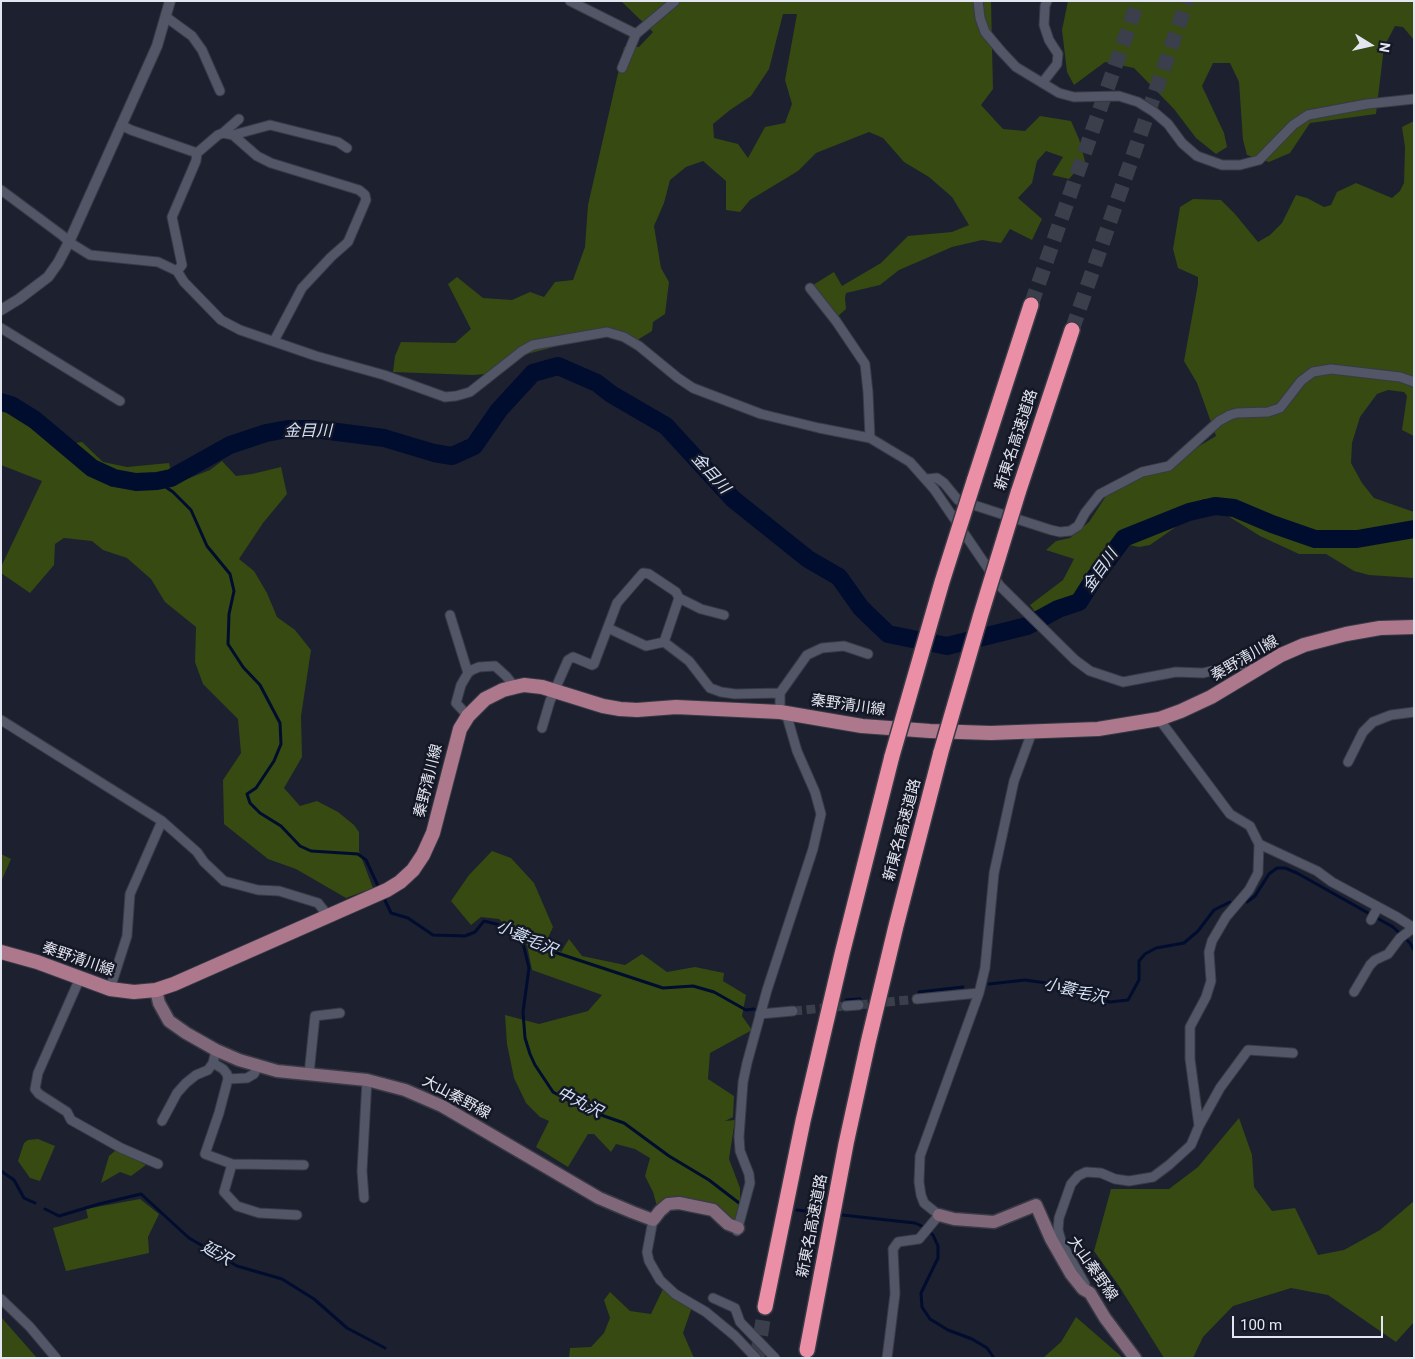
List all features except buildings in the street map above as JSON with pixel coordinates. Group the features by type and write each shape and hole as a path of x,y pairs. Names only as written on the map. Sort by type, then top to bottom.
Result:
{"highway":[{"name":"新東名高速道路","path":"765,1307 805,1112 842,954 892,756 942,582 1032,305"},
{"name":"新東名高速道路","path":"807,1350 868,1043 941,752 1018,493 1072,330"}],"main road":[{"name":"秦野清川線","path":"1,952 37,962 110,989 134,992 156,990 174,984 388,890 413,870 427,848 433,833 455,743 460,729 468,716 485,699 515,687 524,685 542,687 604,706 637,710 676,707 783,713 862,726 930,731 991,733 1098,729 1159,719 1211,697 1255,670 1296,649 1329,638 1380,628 1414,628"},
{"name":"大山秦野線","path":"156,990 159,1003 169,1020 186,1033 216,1050 258,1066 308,1074 367,1080 405,1090 436,1103 599,1198 653,1220"},
{"path":"653,1220 660,1210 673,1203 713,1210 728,1224 738,1230"},
{"name":"大山秦野線","path":"935,1220 954,1219 994,1222 1036,1205 1051,1239 1066,1265 1077,1282 1090,1293 1105,1318 1134,1358"}],"street":[{"path":"1,310 48,277 58,263 157,46 170,1"},
{"path":"570,1 636,34"},
{"path":"622,68 636,34 675,1"},
{"path":"978,1 980,18 986,32 1016,67 1059,93 1074,97 1119,96 1138,102 1161,118 1182,143 1197,156 1222,165 1259,160 1293,125 1308,115 1367,104 1414,100"},
{"path":"1043,82 1057,64 1058,54 1048,40 1044,25 1047,1"},
{"path":"166,17 192,36 202,50 220,91"},
{"path":"177,270 182,265 172,217 196,161 197,153 218,134 222,133 239,119"},
{"path":"121,125 197,153"},
{"path":"222,133 233,135 270,125 338,142 347,148"},
{"path":"233,135 257,156 271,163 359,190 365,195 366,200 366,205 348,242 330,257 302,288 274,341"},
{"path":"1,190 69,242 90,254 158,262 177,270 184,282 221,320 240,330 316,356 384,375 445,398 470,392 522,351 533,345 607,332 624,337 639,346 693,388 761,414 870,438 910,462 927,479 992,576 1041,627 1090,672 1123,682 1176,672 1203,672 1241,664 1255,670"},
{"path":"810,288 836,321 864,364 868,392 870,438"},
{"path":"1,328 120,401"},
{"path":"927,479 938,478 958,500 1051,530 1060,532 1070,531 1078,526 1085,513 1100,494 1142,472 1169,466 1219,421 1230,415 1268,412 1280,408 1301,382 1313,372 1331,369 1400,377 1414,382"},
{"path":"542,728 550,701 568,660 570,657 592,665 594,664 617,603 643,573 649,574 676,592 679,598 701,609 724,615"},
{"path":"664,642 679,598"},
{"path":"450,615 468,673"},
{"path":"608,628 646,646 664,642 689,661 710,688 735,694 780,692"},
{"path":"738,1230 750,1183 749,1174 740,1151 743,1082 760,1014 813,849 821,814 815,792 783,713 780,692 807,655 822,648 844,646 868,654"},
{"path":"468,716 456,703 461,685 468,673 479,667 495,666 515,687"},
{"path":"1348,762 1363,732 1373,722 1391,715 1414,712"},
{"path":"1159,719 1230,814 1250,826 1259,844 1256,878 1249,890 1226,917 1210,946 1211,981 1206,997 1190,1027 1190,1059 1199,1126"},
{"path":"1,720 162,821 197,852 204,862 224,881 258,890 279,891 318,903 329,917"},
{"path":"887,1358 895,1294 893,1249 898,1242 917,1240 935,1220 921,1195 919,1182 920,1156 980,993 985,968 994,873 1014,781 1032,732"},
{"path":"110,989 127,936 130,894 162,821"},
{"path":"1259,844 1317,871 1332,882 1378,909 1397,917 1413,928 1400,938 1388,954 1375,960 1370,965 1354,992"},
{"path":"1371,920 1378,909"},
{"path":"80,978 38,1073 35,1089 39,1094 67,1112 71,1120 121,1148 158,1164"},
{"path":"917,999 980,993"},
{"path":"846,1006 859,1004"},
{"path":"760,1014 793,1011"},
{"path":"308,1074 314,1016 340,1013"},
{"path":"162,1121 177,1093 186,1083 196,1075 208,1070 216,1050"},
{"path":"1090,1293 1062,1244 1058,1230 1059,1218 1071,1184 1078,1176 1086,1172 1129,1181 1153,1177 1191,1145 1220,1088 1248,1050 1292,1053"},
{"path":"212,1063 223,1068 228,1079 219,1113 204,1154 232,1164 304,1165"},
{"path":"228,1079 247,1078 254,1074 258,1066"},
{"path":"364,1198 362,1172 367,1080"},
{"path":"232,1164 224,1192 236,1206 259,1213 297,1215"},
{"path":"653,1220 647,1252 649,1261 660,1280 675,1294 713,1318 756,1358"},
{"path":"713,1298 735,1308 740,1322 775,1358"},
{"path":"1,1299 30,1327 56,1358"}],"green space":[{"path":"621,1 991,1 993,89 981,105 1003,129 1025,131 1040,116 1071,121 1079,139 1085,161 1069,179 1052,175 1063,157 1046,151 1037,161 1032,183 1018,198 1042,219 1032,240 1010,229 1001,243 982,240 952,247 899,270 880,285 846,293 846,309 837,317 813,285 834,272 842,286 881,263 908,236 952,232 969,225 952,197 929,177 904,162 883,138 869,132 816,153 798,171 750,200 740,212 726,210 726,181 703,161 686,167 670,180 664,203 654,226 661,268 669,282 665,314 653,322 652,331 634,342 619,330 527,354 498,373 473,375 393,372 395,356 401,342 455,343 471,329 448,284 457,277 483,298 512,300 530,292 544,297 555,282 573,280 585,247 588,205 624,47 639,47 653,32","holes":["783,14 797,14 785,80 792,104 785,123 765,127 748,158 738,144 714,138 713,124 751,96 769,69"]},
{"path":"1068,1 1414,1 1414,40 1403,27 1395,26 1384,47 1376,114 1310,123 1290,153 1269,162 1247,155 1243,140 1239,82 1230,63 1213,63 1202,86 1224,133 1227,147 1216,154 1196,138 1174,109 1134,68 1105,62 1074,85 1067,72 1062,30"},
{"path":"1414,121 1414,436 1402,430 1407,396 1404,392 1388,390 1377,394 1360,417 1352,443 1351,463 1362,483 1374,498 1414,512 1414,578 1369,575 1354,571 1326,554 1299,554 1260,536 1228,516 1214,499 1203,499 1190,517 1150,545 1139,547 1124,544 1106,568 1094,590 1039,617 1030,605 1063,580 1074,559 1046,550 1056,541 1070,538 1089,522 1106,496 1131,482 1161,469 1216,436 1197,383 1184,361 1198,277 1178,268 1173,249 1180,207 1193,199 1221,200 1258,242 1270,235 1282,223 1296,195 1307,198 1324,207 1331,205 1337,192 1356,183 1392,198 1400,191 1404,183 1405,147 1402,127"},
{"path":"1,406 12,409 38,426 61,445 82,442 103,462 127,467 169,463 174,484 210,470 222,461 236,476 281,467 287,494 263,523 239,559 254,571 267,593 277,617 295,630 311,650 301,716 302,757 284,788 300,806 317,801 338,812 354,825 359,832 359,851 373,888 346,898 296,869 268,859 224,824 223,780 241,753 238,719 203,684 195,662 196,627 165,602 151,579 127,558 103,550 92,541 64,538 55,544 54,565 30,593 1,573 1,567 42,481 1,465"},
{"path":"492,851 511,858 534,883 553,927 547,940 561,952 569,939 582,956 625,965 642,954 667,972 695,967 724,973 723,981 746,995 742,1016 752,1030 710,1053 708,1079 734,1096 733,1117 725,1121 735,1120 729,1159 740,1188 740,1209 736,1223 693,1200 658,1210 653,1192 645,1176 650,1158 635,1149 616,1144 611,1152 594,1134 588,1134 568,1167 536,1147 549,1121 540,1117 526,1103 514,1078 507,1044 505,1015 539,1024 588,1011 602,995 532,970 527,945 499,919 481,917 471,925 451,901 469,875"},
{"path":"1,854 11,859 1,882"},
{"path":"1239,1118 1252,1155 1254,1187 1272,1211 1295,1208 1318,1255 1344,1250 1380,1230 1414,1201 1414,1322 1396,1342 1328,1295 1291,1288 1233,1306 1203,1337 1193,1358 1164,1358 1119,1286 1094,1251 1111,1189 1169,1189 1198,1167"},
{"path":"38,1139 55,1146 40,1181 30,1178 18,1161 24,1143 28,1140"},
{"path":"116,1150 146,1165 131,1176 120,1172 101,1183 109,1156"},
{"path":"140,1199 159,1214 148,1237 149,1253 66,1271 53,1228 88,1218 86,1209"},
{"path":"663,1289 692,1307 683,1333 694,1358 569,1358 570,1348 591,1347 604,1333 610,1318 604,1300 610,1292 630,1311 651,1314"},
{"path":"1,1317 37,1358 1,1358"},
{"path":"1076,1317 1123,1358 1043,1358 1061,1342"}],"waterway":[{"name":"金目川","path":"1,402 11,405 35,420 92,468 114,478 136,482 157,481 171,478 230,445 266,433 288,429 314,429 384,438 434,453 452,456 474,446 499,410 533,373 558,366 597,383 611,394 666,426 733,499 808,559 839,577 861,608 888,634 947,646 1027,626 1058,609 1079,602 1124,538 1189,512 1215,506 1234,508 1315,539 1357,539 1414,529"},
{"name":"小蓑毛沢","path":"157,481 173,492 191,510 207,546 230,574 234,591 229,614 228,644 243,667 260,685 280,723 281,744 274,761 256,788 247,794 250,803 260,813 281,826 300,846 311,851 358,854 366,860 379,888"},
{"name":"小蓑毛沢","path":"1247,902 1255,896 1269,874 1277,868 1285,868 1393,927 1410,943 1414,950"},
{"name":"小蓑毛沢","path":"383,896 391,913 408,918 433,935 465,936 475,932 484,921 504,926 522,938 554,952 663,988 693,986 714,992 746,1010 754,1009"},
{"name":"小蓑毛沢","path":"989,984 1025,980 1053,984 1110,1002 1128,1000 1139,980 1139,961 1145,954 1156,948 1184,943 1198,931 1214,910 1230,902"},
{"name":"中丸沢","path":"522,939 529,968 523,1012 525,1038 535,1065 553,1092 584,1109 624,1123 669,1156 709,1180 739,1203"},
{"name":"小蓑毛沢","path":"919,992 963,987"},
{"name":"小蓑毛沢","path":"846,1000 860,999"},
{"name":"延沢","path":"1,1171 14,1180 24,1198 35,1203"},
{"name":"延沢","path":"45,1209 59,1216 141,1194 189,1238 237,1266 282,1279 314,1299 347,1328 385,1348"},
{"name":"中丸沢","path":"797,1210 820,1213"},
{"name":"中丸沢","path":"842,1215 915,1223 926,1228 933,1235 938,1246 938,1258 921,1293 922,1307 930,1319 948,1330 972,1339 987,1348 994,1358"}],"tunnel":[{"path":"1031,305 1138,1"},
{"path":"1072,330 1187,1"},
{"path":"859,1005 917,999"},
{"path":"793,1011 846,1006"},
{"path":"757,1358 765,1307"}]}
